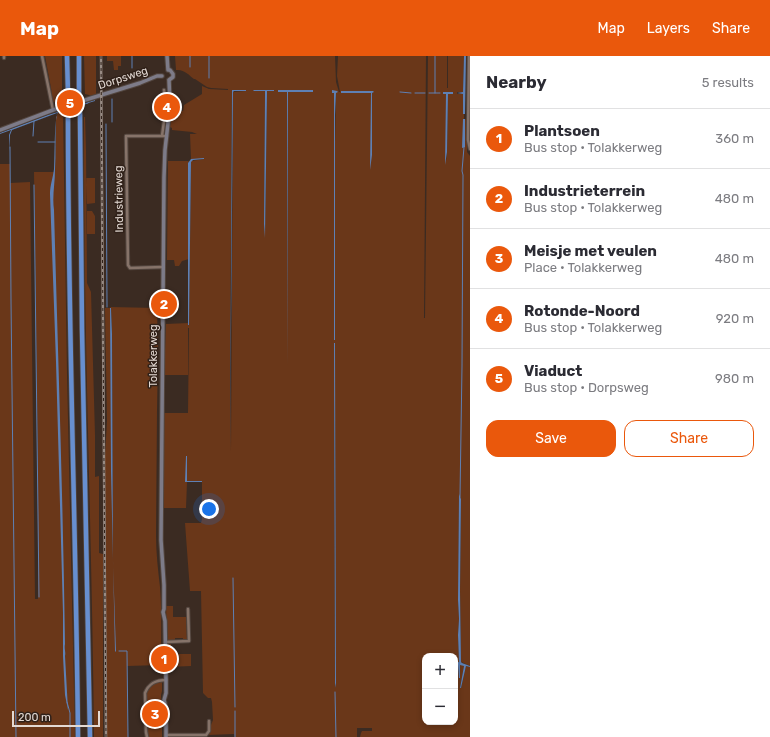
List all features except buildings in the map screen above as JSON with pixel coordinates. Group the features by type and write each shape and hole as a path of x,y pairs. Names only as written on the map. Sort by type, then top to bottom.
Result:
{"highway":[{"path":"67,56 78,737"},
{"path":"79,56 90,737"}],"main road":[{"path":"167,56 168,70 170,70 173,74 173,77 169,80 164,79 162,76 164,71 168,70"},
{"name":"Dorpsweg","path":"0,130 53,110 140,83 157,76 162,76"},
{"name":"Tolakkerweg","path":"166,736 166,708 164,700 166,680 164,620 166,618 164,609 160,540 164,177 170,105 169,80"}],"street":[{"path":"42,56 53,110"},
{"path":"469,56 468,140 470,149"},
{"path":"162,136 166,97 164,90"},
{"name":"Industrieweg","path":"163,267 130,268 128,265 126,136 167,136"},
{"path":"165,642 189,641 188,609"},
{"path":"147,737 145,693 147,688 154,682 166,680"},
{"path":"166,736 206,735 209,731 209,721"}],"shaded area":[{"path":"45,56 62,56 62,101 53,102"},
{"path":"84,56 96,56 96,95 93,96 85,94"},
{"path":"107,56 121,56 121,66 118,66 118,70 114,70 113,61 107,61"},
{"path":"175,56 335,56 336,82 340,92 337,76 338,56 426,56 425,318 428,56 447,56 448,88 448,56 464,56 463,92 457,92 457,94 463,94 465,147 465,119 467,120 467,152 470,156 470,666 461,662 461,499 459,496 459,662 458,653 422,653 422,725 458,725 458,664 459,678 460,664 464,666 460,688 466,666 470,667 470,737 360,737 362,731 372,731 372,728 357,728 357,737 235,737 234,734 207,735 213,720 211,698 208,698 203,693 201,591 190,591 185,523 201,523 202,482 186,482 186,508 163,508 164,413 188,413 189,328 188,375 164,375 166,324 189,323 191,161 204,159 191,159 190,134 197,134 172,130 170,127 174,104 178,104 179,111 183,111 184,105 202,94 202,86 209,89 228,89 207,87 184,71 176,70","holes":["232,90 245,90 233,92 231,453 230,372","274,90 267,91 265,232 265,91 254,91","279,90 312,90 312,92 288,92 287,311 287,92","341,91 367,91 374,93 372,93 371,161 371,93 341,93","447,92 453,93 448,94 446,161 446,94 443,94","334,93 336,93 334,192","334,398 336,688 335,683"]},
{"path":"63,111 75,737 0,737 0,164 10,164 10,183 30,182 35,599 38,599 34,172 55,172 56,117 58,113"},
{"path":"84,117 86,149 87,283 91,292 95,477 99,476 99,553 103,554 103,737 94,737 86,349"},
{"path":"168,161 189,161 189,259 182,261 179,266 175,266 174,260 167,260"},
{"path":"86,178 95,178 95,203 87,204"},
{"path":"87,211 92,211 95,216 95,234 87,234"},
{"path":"110,307 157,308 158,355 156,535 161,606 161,665 127,666 128,737 107,737 105,457 107,421 105,308 110,308 113,560 112,334"},
{"path":"166,606 173,606 173,617 187,617 187,640 183,640 183,638 175,638 175,640 167,640"},
{"path":"168,644 171,644 173,654 191,654 191,666 168,667"},
{"path":"162,681 162,737 148,737 146,698 148,689 152,685"}],"water":[{"path":"464,56 466,56 465,114 463,114 463,94 457,93 463,92"},
{"path":"232,90 246,91 233,92 230,453"},
{"path":"274,90 267,91 265,238 265,91 253,91"},
{"path":"278,90 313,90 313,92 288,92 287,366 287,92 278,92"},
{"path":"332,90 338,92 336,93 335,115 335,340 334,93 332,93"},
{"path":"341,91 374,92 372,93 372,155 370,170 371,93 341,93"},
{"path":"443,92 453,92 453,94 448,94 447,152 445,165 446,94 443,94"},
{"path":"95,100 58,112 57,115 57,113 12,130 10,135 10,151 9,135 11,130 0,134 48,115"},
{"path":"463,119 465,119 465,147 462,148"},
{"path":"56,121 53,200 68,710 65,695 63,656 56,362 50,194 54,169"},
{"path":"204,158 193,160 191,162 188,325 188,163 191,159"},
{"path":"110,308 112,334 113,561 111,471"},
{"path":"335,343 336,688 335,683"},
{"path":"186,456 187,481 202,482 185,482"},
{"path":"459,494 461,499 461,662 470,666 466,666 461,688 464,666 460,665 459,678"},
{"path":"113,567 116,652 115,651"}],"waterway":[{"path":"132,56 132,68"},
{"path":"190,56 190,67"},
{"path":"209,56 209,78"},
{"path":"435,56 435,93"},
{"path":"400,92 411,93"},
{"path":"415,93 425,93"},
{"path":"429,93 440,93"},
{"path":"112,99 112,122"},
{"path":"82,105 88,103"},
{"path":"72,108 79,106"},
{"path":"33,136 34,121"},
{"path":"106,124 107,307"},
{"path":"38,142 55,142"},
{"path":"10,147 16,737"},
{"path":"460,497 462,171 464,147"},
{"path":"34,185 39,597"},
{"path":"233,578 235,707"},
{"path":"119,651 127,651 128,737"},
{"path":"335,692 336,737"},
{"path":"67,702 70,713 70,737"},
{"path":"235,711 235,737"}],"railway":[{"path":"101,56 106,737"}],"place":[{"name":"Viaduct","path":"70,103"},
{"name":"Rotonde-Noord","path":"167,107"},
{"name":"Industrieterrein","path":"164,304"},
{"name":"Plantsoen","path":"164,659"},
{"name":"Meisje met veulen","path":"155,714"}]}
